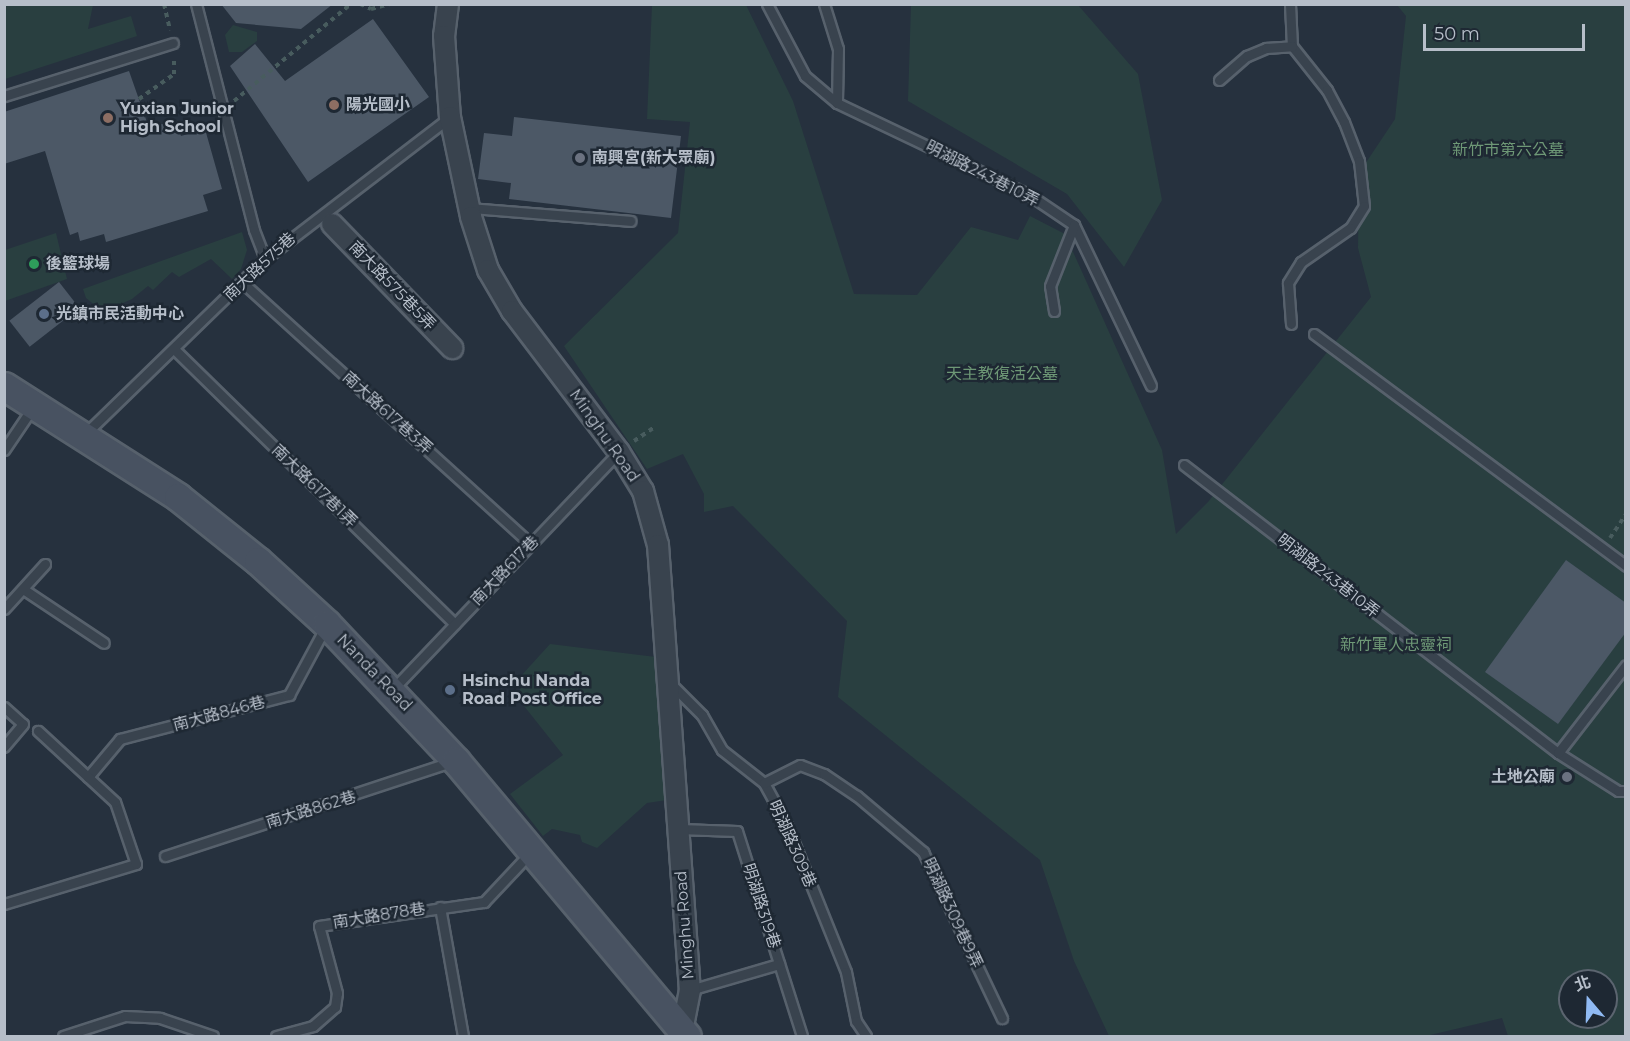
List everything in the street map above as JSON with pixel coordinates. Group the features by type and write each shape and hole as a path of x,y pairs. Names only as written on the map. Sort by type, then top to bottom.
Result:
{"main road":[{"name":"Nanda Road","path":"4,386 85,434 178,497 258,561 327,624 456,760 681,1033"}],"street":[{"name":"Minghu Road","path":"448,4 444,36 450,117 470,208 488,270 512,311 619,452 643,491 658,545 690,990 681,1033"},
{"name":"南大路575巷5弄","path":"332,224 452,348"}],"lane":[{"path":"196,4 254,230 266,259"},
{"name":"明湖路243巷10弄","path":"766,4 805,76 837,104 1028,194 1074,225"},
{"path":"824,4 838,49 837,104"},
{"path":"1290,4 1292,46 1327,90 1344,123 1359,161 1364,206 1350,228 1301,262 1288,284 1291,324"},
{"path":"4,96 173,43"},
{"path":"1219,80 1247,56 1266,48 1292,46"},
{"name":"南大路575巷","path":"85,434 266,259 450,117"},
{"path":"470,208 630,221"},
{"path":"1054,311 1050,286 1074,225"},
{"path":"1074,225 1152,386"},
{"name":"南大路617巷3弄","path":"243,283 531,544"},
{"path":"1314,334 1626,566"},
{"name":"南大路617巷1弄","path":"174,349 455,624"},
{"path":"4,450 36,404"},
{"name":"南大路617巷","path":"392,690 619,452"},
{"name":"明湖路243巷10弄","path":"1184,465 1558,753 1618,791 1626,791"},
{"path":"4,609 45,564"},
{"path":"23,589 104,643"},
{"name":"南大路846巷","path":"88,777 120,740 289,695 327,624"},
{"path":"1558,753 1626,665"},
{"name":"明湖路309巷","path":"669,682 702,715 722,750 764,783 795,845 846,972 856,1021 866,1036"},
{"path":"4,707 23,724 4,747"},
{"path":"4,904 136,864 115,802 38,731"},
{"name":"南大路862巷","path":"165,856 420,776 456,760"},
{"name":"明湖路309巷9弄","path":"764,783 800,765 824,774 857,796 922,852 1002,1018"},
{"name":"明湖路319巷","path":"679,829 737,831 802,1036"},
{"name":"南大路878巷","path":"276,1036 313,1026 335,1007 337,993 319,926 484,902 531,851"},
{"path":"440,907 464,1036"},
{"path":"690,990 779,964"},
{"path":"63,1036 125,1017 160,1018 213,1036"}],"path":[{"path":"223,107 351,4"},
{"path":"360,4 371,9 390,4"},
{"path":"1602,549 1626,514"}],"green space":[{"path":"4,5 93,5 88,29 131,16 137,36 5,79"},
{"path":"652,5 746,5 793,101 854,294 917,295 971,227 1018,240 1030,216 1065,234 1162,450 1176,534 1208,502 1371,297 1358,248 1359,173 1395,119 1406,16 1397,5 1625,5 1625,1036 1508,1036 1502,1018 1426,1036 1109,1036 1074,961 1040,860 838,697 847,621 733,506 704,512 704,494 683,454 647,469 564,346 678,233 690,122 647,119"},
{"path":"911,5 1078,5 1138,74 1162,200 1124,267 1067,194 908,101"},
{"path":"233,25 257,32 257,41 242,52 229,52 225,35"},
{"path":"242,232 247,250 241,269 232,279 211,259 179,277 172,272 153,290 148,286 132,299 103,312 86,298 83,289"},
{"name":"後籃球場","path":"56,233 67,279 5,301 5,250"},
{"path":"550,644 656,657 667,800 647,803 597,848 582,842 580,835 552,829 543,836 510,794 563,755 520,701 520,677"}],"building":[{"path":"221,4 333,4 301,29 236,23"},
{"path":"373,19 429,97 308,182 230,66 255,44 285,81"},
{"path":"129,71 149,128 176,120 181,136 205,129 222,189 203,195 208,211 106,242 104,234 80,241 78,232 70,235 45,151 4,164 4,112"},
{"name":"南興宮(新大眾廟)","path":"514,117 681,136 671,218 509,199 511,183 478,179 484,133 512,136"},
{"name":"光鎮市民活動中心","path":"59,282 79,308 30,347 9,321"},
{"name":"新竹軍人忠靈祠","path":"1566,560 1626,603 1626,632 1558,724 1485,672"}],"place":[{"name":"陽光國小","path":"334,105"},
{"name":"Yuxian Junior High School","path":"108,118"},
{"name":"南興宮(新大眾廟)","path":"580,158"},
{"name":"後籃球場","path":"34,264"},
{"name":"光鎮市民活動中心","path":"44,314"},
{"name":"Hsinchu Nanda Road Post Office","path":"450,690"},
{"name":"土地公廟","path":"1567,777"}],"park label":[{"name":"新竹市第六公墓","path":"1508,150"},
{"name":"天主教復活公墓","path":"1002,374"}]}
